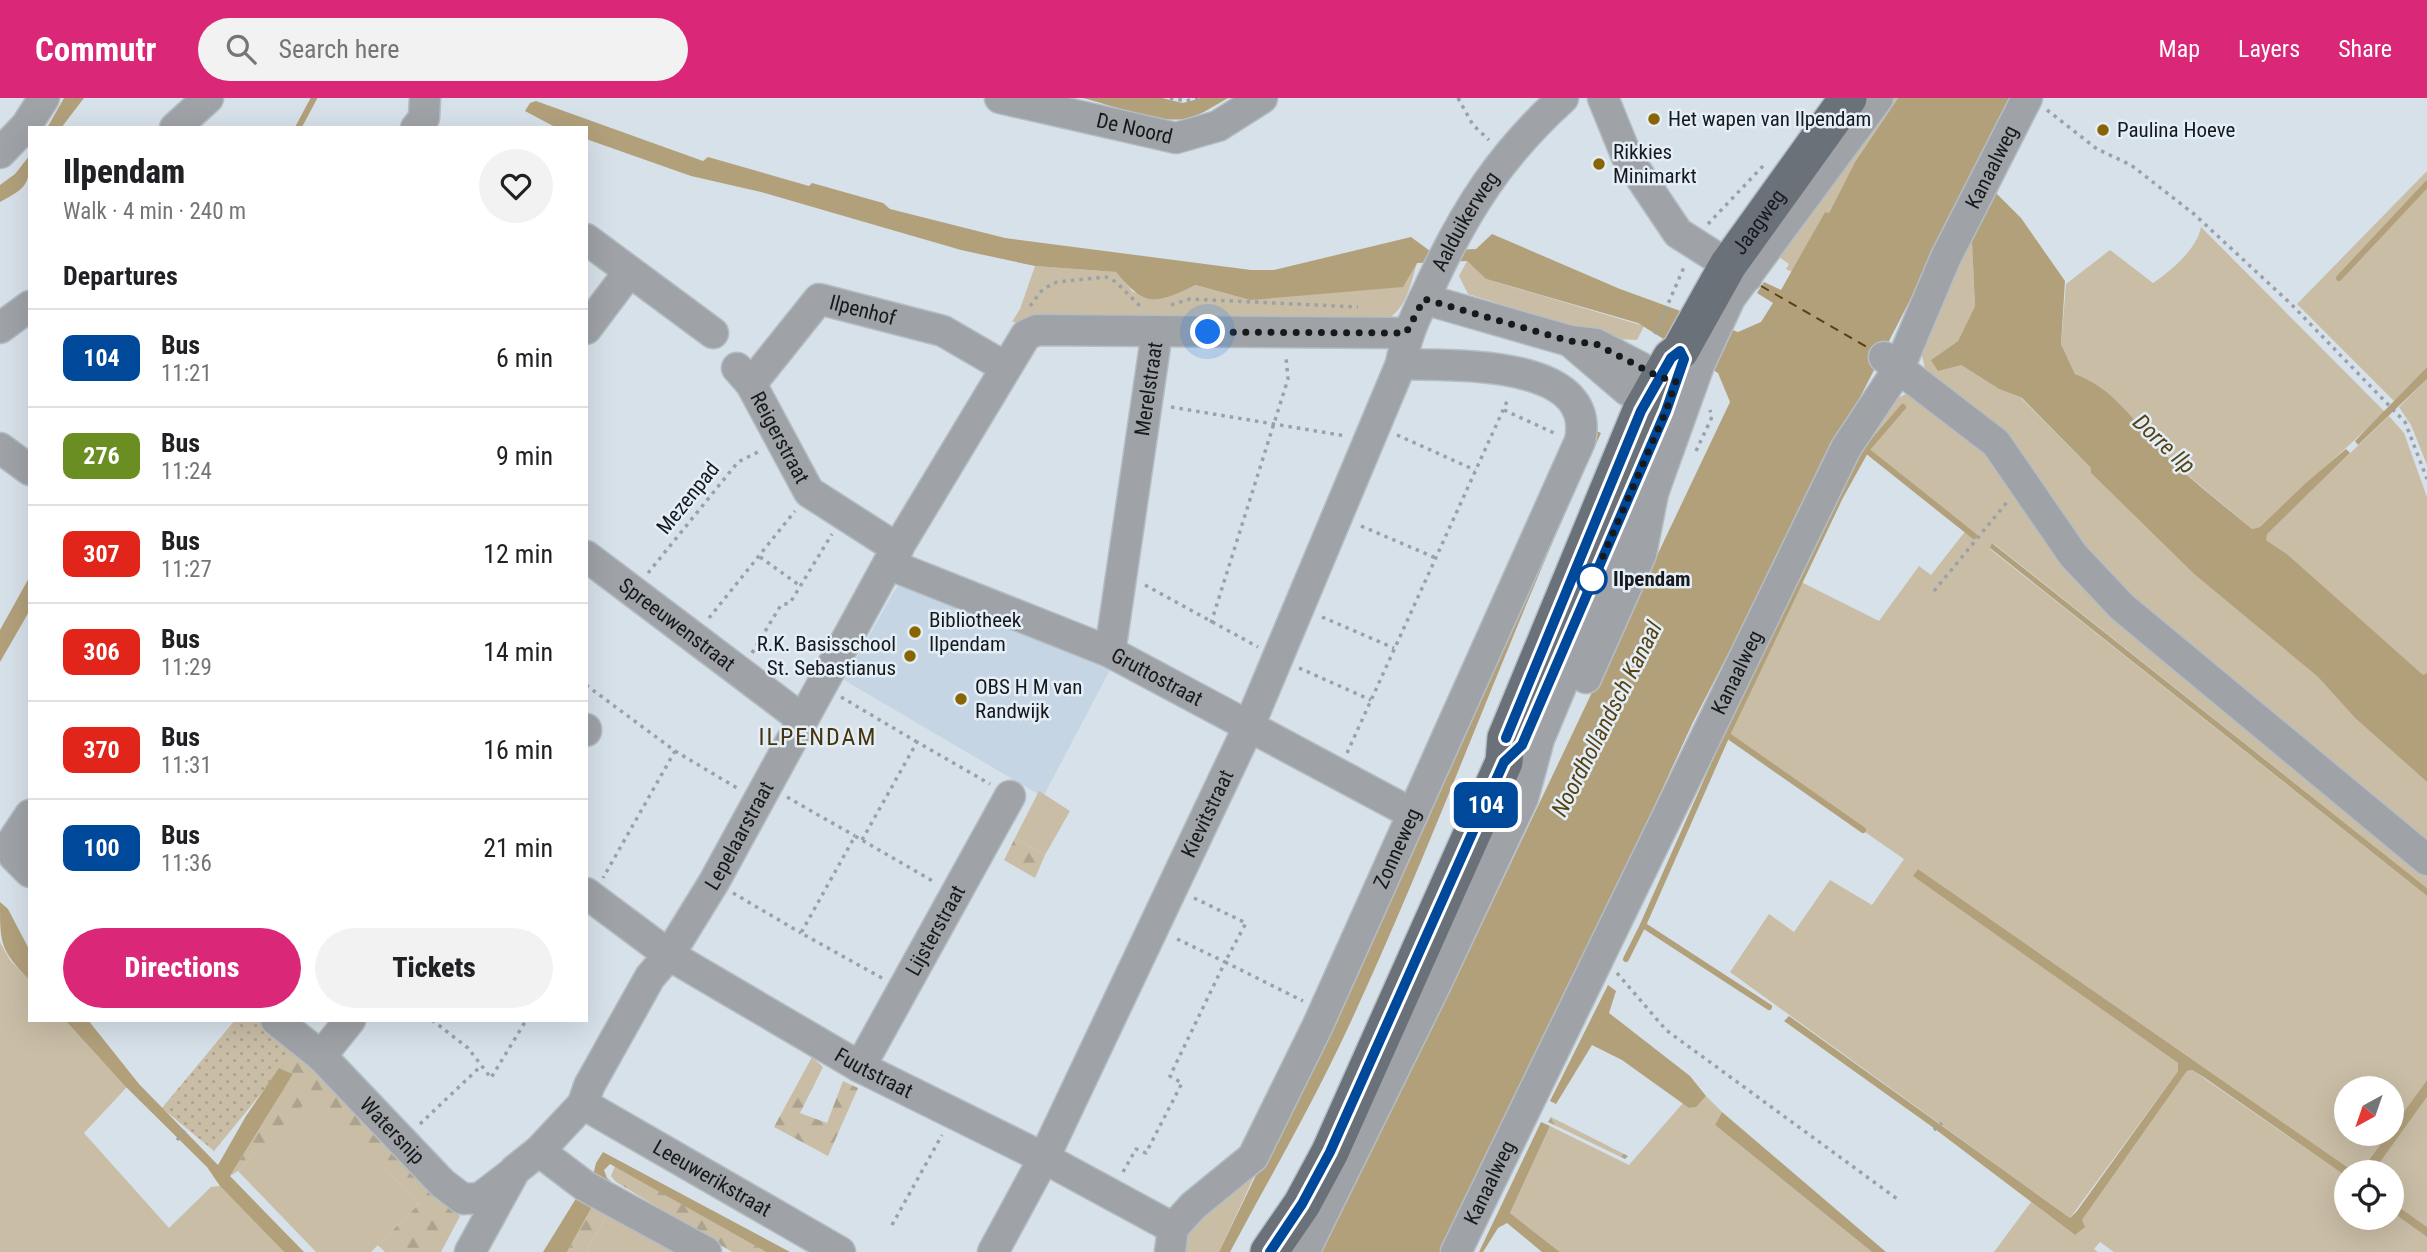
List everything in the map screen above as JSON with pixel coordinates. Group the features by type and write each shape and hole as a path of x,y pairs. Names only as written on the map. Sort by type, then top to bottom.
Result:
{"main road":[{"name":"Jaagweg","path":"1269,1252 1302,1204 1330,1152 1517,771 1522,745 1666,411 1669,368 1696,312 1745,276 1848,98"}],"street":[{"path":"0,153 26,126 44,98"},
{"path":"177,126 208,98"},
{"name":"De Noord","path":"1000,98 1176,138 1218,126 1262,98"},
{"name":"Aalduikerweg","path":"1563,98 1506,155 1469,207 1430,287 1570,341 1596,344 1669,368"},
{"path":"1602,98 1627,157 1678,233 1745,276 1878,98"},
{"name":"Kanaalweg","path":"1457,1252 1846,448 1988,174 2035,102"},
{"path":"588,240 713,333"},
{"path":"588,326 629,271"},
{"path":"1430,287 1406,333 1401,364 1513,370 1567,396 1579,430"},
{"name":"Ilpenhof","path":"744,376 819,299 943,331 1005,367"},
{"path":"0,328 28,307"},
{"path":"1030,332 1157,315"},
{"name":"Merelstraat","path":"1111,652 1147,405 1157,315 1285,332 1406,333"},
{"name":"Lepelaarstraat","path":"470,1252 515,1170 539,1151 583,1104 589,1086 650,977 669,956 714,882 893,557 1021,340 1030,332"},
{"path":"1891,362 1996,443 2024,480 2073,555 2122,607 2427,860"},
{"name":"Kievitstraat","path":"993,1252 1044,1158 1151,926 1249,726 1401,364"},
{"path":"1304,1252 1433,990 1517,771 1558,737 1623,597 1640,554 1653,492 1669,368"},
{"name":"Reigerstraat","path":"744,376 809,492 893,557"},
{"name":"Zonneweg","path":"1172,1240 1201,1197 1235,1175 1253,1157 1324,1011 1413,814 1579,430"},
{"path":"0,448 28,469"},
{"name":"Spreeuwenstraat","path":"588,557 802,719"},
{"name":"Gruttostraat","path":"893,557 1111,652 1413,814"},
{"name":"Lijsterstraat","path":"860,1067 1010,796"},
{"path":"28,818 12,842 15,856 28,870"},
{"name":"Fuutstraat","path":"588,894 669,956 860,1067 1044,1158 1111,1195 1172,1240"},
{"name":"Watersnip","path":"278,1022 321,1056 442,1184 463,1199 480,1198 515,1170"},
{"path":"321,1056 348,1022"},
{"name":"Leeuwerikstraat","path":"583,1104 840,1252"},
{"path":"539,1151 591,1190 706,1252"}],"path":[{"path":"1170,98 1199,98"},
{"path":"1458,98 1472,125 1506,155"},
{"path":"2035,102 2097,149 2131,165 2194,214 2291,304 2405,422 2427,479"},
{"name":"Jaagweg","path":"1669,368 1696,312 1694,244 1722,207 1766,163"},
{"path":"1030,332 1019,319 1044,289 1057,282 1106,276 1116,282 1129,298 1157,315 1190,299 1241,303 1353,305 1362,309 1367,332"},
{"path":"1212,623 1288,379 1285,332"},
{"path":"1338,774 1503,410 1513,370"},
{"path":"1147,405 1328,434 1373,431 1475,470"},
{"path":"1503,410 1579,430"},
{"name":"Mezenpad","path":"633,591 738,462 781,441"},
{"path":"1934,591 2024,480"},
{"path":"694,638 809,492"},
{"path":"740,673 781,605 790,603 843,516"},
{"path":"1339,516 1436,558"},
{"path":"760,557 799,585"},
{"path":"1122,572 1279,659 1371,700"},
{"path":"1300,607 1394,648"},
{"path":"821,685 1010,796"},
{"path":"588,686 675,751 855,836 956,895"},
{"path":"862,840 918,742"},
{"path":"588,894 675,751"},
{"path":"801,933 855,836"},
{"path":"714,882 903,990"},
{"path":"1111,1195 1136,1149 1146,1153 1182,1083 1170,1076 1246,923 1171,887"},
{"path":"1151,926 1324,1011"},
{"path":"1627,981 1666,1030 1900,1201"},
{"path":"435,1022 468,1048 491,1078 525,1022"},
{"path":"402,1141 481,1066"},
{"path":"892,1225 954,1113"},
{"path":"1934,1130 1942,1123"},
{"path":"177,1140 186,1129"}],"shaded area":[{"path":"900,581 1112,666 1043,797 844,680"}],"green space":[{"path":"1885,98 1898,98 1855,162 1829,213 1825,212 1792,272 1786,269 1789,264 1767,249"},
{"path":"2427,171 2427,367 2394,401 2297,304"},
{"path":"1971,222 1975,306 1958,341 1931,360 1961,365 1999,389 2021,398 2091,468 2091,473 2194,574 2318,677 2355,718 2427,782 2427,888 1993,543 1990,549 2427,896 2427,1080 2404,1112 2404,1076 2334,1076 2334,1146 2379,1146 2369,1160 2337,1160 1918,869 1914,876 2178,1063 2178,1071 2070,1218 1730,972 1769,914 1794,932 1830,880 1872,905 1904,859 1729,738 1801,582 1879,621 1919,566 1931,575 1967,529 1860,446 1890,405 1906,394 1915,392 1926,373 1921,351"},
{"path":"2201,227 2385,412 2260,527 2252,529 2169,458 2111,396 2075,374 2061,344 2066,284 2110,250 2153,283 2189,251"},
{"path":"1467,261 1486,279 1644,326 1637,340 1616,339 1468,294 1459,276"},
{"path":"1417,263 1402,305 1382,323 1012,322 1020,309 1035,266 1116,272 1133,292 1166,298 1194,285 1250,300"},
{"path":"2427,379 2427,465 2411,425 2399,407"},
{"path":"2389,416 2404,433 2427,497 2427,673 2423,676 2287,554 2266,540 2266,534"},
{"path":"1039,791 1070,811 1045,855 1015,838"},
{"path":"1015,838 1045,855 1035,878 1004,860"},
{"path":"0,942 10,960 28,979 28,1022 67,1022 127,1087 84,1133 169,1228 211,1187 220,1186 284,1252 0,1252"},
{"path":"233,1022 259,1022 295,1052 214,1151 162,1108"},
{"path":"293,1050 425,1186 460,1216 441,1252 385,1252 378,1245 419,1204 313,1095 230,1176 293,1074 279,1068"},
{"path":"812,1057 823,1067 800,1113 827,1123 843,1081 858,1088 828,1156 774,1127"},
{"path":"2192,1070 2334,1168 2334,1230 2404,1230 2404,1221 2427,1237 2427,1252 2114,1252 2100,1242 2094,1249 2098,1252 1994,1252 2031,1202 2075,1235 2082,1220 2187,1071"},
{"path":"313,1094 419,1204 371,1252 316,1252 238,1171"},
{"path":"1706,1096 1722,1112 1715,1125 1872,1252 1560,1252 1510,1213 1550,1126 1629,1165 1683,1103 1689,1108 1695,1107"},
{"path":"2427,1097 2427,1227 2404,1211 2404,1160 2382,1160 2392,1146 2404,1146 2404,1129"},
{"path":"1551,1117 1628,1156 1625,1159 1548,1122"},
{"path":"615,1166 766,1252 732,1252 616,1182 611,1176"},
{"path":"1258,1168 1219,1252 1181,1252 1186,1238 1202,1215"},
{"path":"594,1203 613,1204 586,1252 567,1252"},
{"path":"613,1204 699,1252 586,1252"}],"water":[{"path":"64,98 84,98 63,126 48,126"},
{"path":"1083,98 1162,98 1183,103 1201,98 1228,98 1196,116 1173,120 1147,116"},
{"name":"Noordhollandsch Kanaal","path":"1898,98 2014,98 1693,722 1487,1170 1446,1252 1317,1252 1452,987 1730,402 1718,373 1638,323 1486,279 1467,261 1417,263 1403,287 1250,300 1195,285 1170,296 1151,299 1135,292 1116,272 1035,266 961,250 761,192 691,176 588,140 588,126 553,126 525,111 530,103 536,101 703,161 708,157 809,186 812,183 883,203 890,209 1005,238 1251,270 1274,270 1411,237 1430,251 1476,249 1492,234 1620,289 1738,332 1761,322 1773,303 1757,293 1764,282 1781,290 1825,212 1829,213 1855,162"},
{"path":"28,158 25,184 0,202 0,185 15,174"},
{"path":"1996,193 2021,218 2065,281 2061,344 2075,374 2111,396 2180,469 2252,529 2260,527 2346,449 2350,453 2267,534 2266,540 2287,554 2423,675 2427,673 2427,782 2355,718 2318,677 2194,574 2091,473 2091,468 2022,398 1999,389 1961,365 1938,371 1931,360 1958,341 1975,306 1971,222"},
{"path":"2427,367 2427,379 2358,445 2355,441"},
{"path":"1595,430 1601,433 1380,958 1333,1060 1230,1252 1219,1252 1375,928"},
{"path":"1992,543 2427,888 2427,896 1990,548"},
{"path":"28,580 28,613 0,662 0,630"},
{"path":"1918,869 2337,1160 2334,1160 2334,1168 2205,1078 2192,1070 2187,1071 2082,1220 2085,1227 2075,1235 1931,1126 1784,1021 1789,1016 2070,1218 2077,1211 2178,1071 2178,1063 1913,876"},
{"path":"0,902 8,909 28,947 28,979 7,953 0,928"},
{"path":"1608,985 1616,991 1609,1013 1690,1076 1706,1096 1696,1107 1689,1108 1622,1060 1592,1045 1556,1104 1550,1101"},
{"path":"67,1022 90,1022 139,1084 218,1165 246,1116 279,1068 293,1074 230,1176 304,1252 284,1252 220,1186 207,1167 127,1088"},
{"path":"2427,1080 2427,1097 2404,1129 2404,1112"},
{"path":"1722,1112 1886,1252 1872,1252 1715,1125"},
{"path":"1541,1122 1550,1126 1510,1213 1560,1252 1542,1252 1507,1223 1498,1228 1483,1252 1479,1252"},
{"path":"2379,1146 2392,1146 2382,1160 2369,1160"},
{"path":"603,1152 790,1252 766,1252 610,1164 604,1170 607,1178 617,1187 594,1203 567,1252 543,1252 580,1192 592,1180 596,1163"},
{"path":"2404,1211 2427,1227 2427,1237 2404,1221"}],"waterway":[{"path":"299,126 314,98"},
{"path":"2339,278 2427,184"},
{"path":"1903,407 1866,450 1974,536"},
{"path":"1863,830 1727,735 1840,497 1866,450"},
{"path":"1643,925 1727,735"},
{"path":"1626,959 1643,925 1769,1007"}],"ferry route":[{"path":"1761,286 1872,350"}],"bus line":[{"name":"104","path":"1270,1252 1302,1204 1330,1152 1504,762 1522,745 1560,660 1596,568 1666,411 1684,359 1680,351 1671,358 1646,399 1506,738"}],"place":[{"name":"Het wapen van Ilpendam","path":"1654,119"},
{"name":"Paulina Hoeve","path":"2103,130"},
{"name":"Rikkies Minimarkt","path":"1599,164"},
{"name":"Ilpendam","path":"1592,579"},
{"name":"Bibliotheek Ilpendam","path":"915,632"},
{"name":"R.K. Basisschool St. Sebastianus","path":"910,656"},
{"name":"OBS H M van Randwijk","path":"961,699"}],"district":[{"name":"ILPENDAM","path":"818,737"}],"route":[{"path":"1208,332 1406,333 1424,299 1570,341 1596,344 1659,377 1676,381 1666,411 1590,586 1592,579"}],"water label":[{"name":"Dorre Ilp","path":"2164,444"}]}
